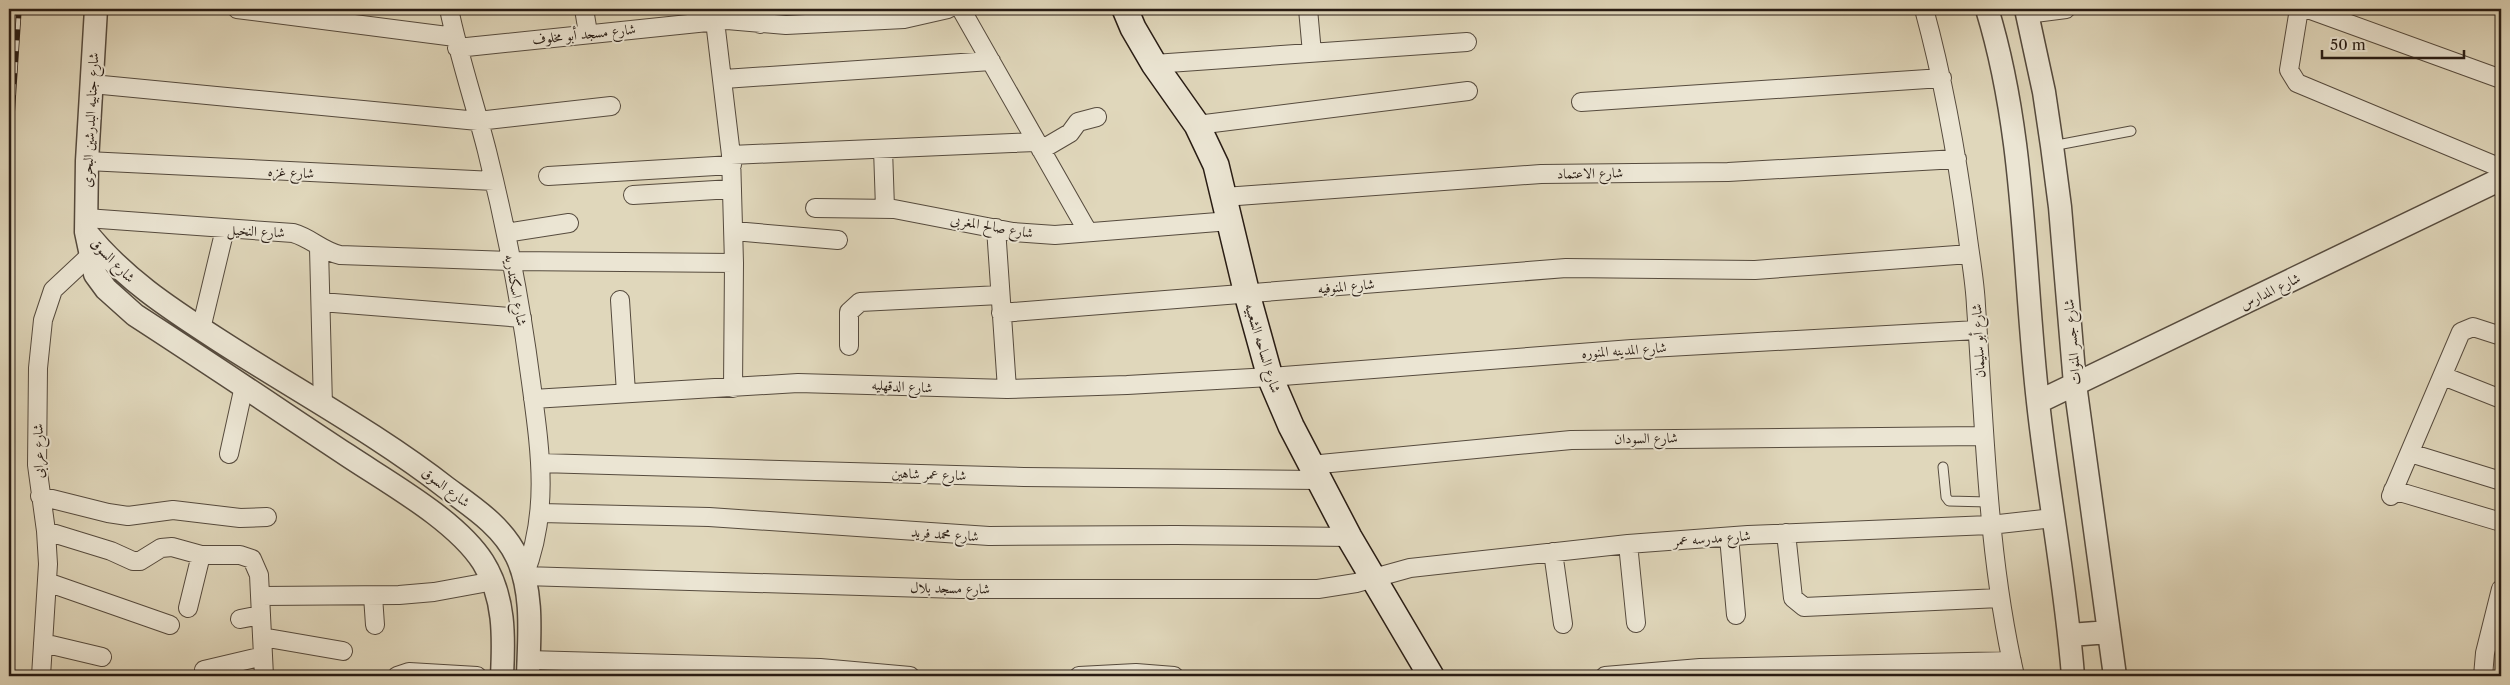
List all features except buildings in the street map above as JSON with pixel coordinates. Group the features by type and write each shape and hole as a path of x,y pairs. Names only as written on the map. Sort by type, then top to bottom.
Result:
{"main road":[{"name":"شارع الساحه الشعبيه","path":"1125,9 1137,35 1154,64 1197,125 1216,166 1247,294 1270,377 1314,473 1349,537 1431,676"}],"street":[{"name":"شارع جنابيه البدرشين البحرى","path":"90,238 87,161 96,9"},
{"name":"شارع مسجد أبو مخلوف","path":"237,9 456,42 588,33 760,16 904,19 948,9"},
{"name":"شارع اسكندريه","path":"449,9 506,233 522,318 533,399 540,463 541,513 535,545 524,576"},
{"path":"584,9 588,33"},
{"path":"961,9 1088,232"},
{"path":"1308,9 1312,53"},
{"name":"شارع أبو سليمان","path":"1924,9 1942,78 1957,159 1970,254 1990,525 2000,598 2014,669"},
{"path":"1987,9 2001,67 2019,174 2038,402 2070,635 2073,676"},
{"path":"2026,11 2066,9"},
{"path":"2299,9 2289,70 2297,83 2501,168"},
{"path":"2308,9 2501,78"},
{"name":"شارع جسر المنوات","path":"2026,11 2044,92 2052,146 2060,206 2075,384 2115,676"},
{"path":"715,21 724,79 731,160 734,231 733,388"},
{"path":"1154,64 1468,42"},
{"path":"724,79 991,61"},
{"path":"1581,102 1942,78"},
{"path":"92,84 478,121 611,106"},
{"path":"1197,125 1468,90"},
{"path":"548,176 883,149 1038,146 1070,133 1078,122 1097,117"},
{"path":"883,149 885,208"},
{"name":"شارع الاعتماد","path":"1224,196 1541,174 1728,172 1957,159"},
{"name":"شارع غزه","path":"87,161 494,181"},
{"name":"شارع المدارس","path":"2038,402 2501,179"},
{"path":"633,195 732,189"},
{"name":"شارع صالح المغربى","path":"815,208 864,210 885,208 996,228 1043,234 1230,221"},
{"path":"506,233 569,222"},
{"path":"996,228 1006,389"},
{"path":"201,329 226,229"},
{"name":"شارع النخيل","path":"90,238 226,229 293,233 312,241 319,248 329,252 352,256 512,261 734,264"},
{"path":"734,231 838,240"},
{"name":"شارع السوق","path":"90,238 143,289 201,329 423,469 484,516 508,541 517,557 524,576 529,619 528,668"},
{"name":"شارع السوق","path":"90,238 100,282 120,302 393,485 450,527 483,562 494,581 500,603 504,631 502,676"},
{"name":"شارع عرابى","path":"44,675 43,643 47,582 46,531 37,465 38,388 43,320 53,290 90,238"},
{"path":"319,248 323,406"},
{"name":"شارع المنوفيه","path":"1001,313 1566,268 1755,270 1970,254"},
{"path":"850,346 849,312 860,302 1000,294"},
{"path":"620,300 626,393"},
{"path":"321,302 522,318"},
{"path":"2501,336 2473,326 2462,332 2392,493 2501,522"},
{"name":"شارع المدينه المنوره","path":"1270,377 1632,349 1977,330"},
{"path":"2443,376 2501,399"},
{"name":"شارع الدقهليه","path":"533,399 824,384 1006,389 1270,377"},
{"path":"229,454 244,386"},
{"name":"شارع السودان","path":"1314,473 1571,440 1983,436"},
{"path":"2410,453 2501,481"},
{"name":"شارع عمر شاهين","path":"540,463 1024,477 1314,473"},
{"path":"40,496 128,516 173,510 231,517 267,517"},
{"name":"شارع محمد فريد","path":"541,513 709,517 989,536 1176,534 1349,537"},
{"name":"شارع مدرسه عمر","path":"1374,578 1410,568 1628,544 1786,533 1990,525 2053,518"},
{"path":"46,531 111,551 134,561 140,561 162,548 172,547 201,555 240,555 252,559 259,575 264,676"},
{"path":"1786,533 1793,598 1804,607 2000,598"},
{"path":"1729,537 1736,615"},
{"path":"1628,544 1636,623"},
{"path":"1553,552 1562,624"},
{"path":"188,608 201,555"},
{"name":"شارع مسجد بلال","path":"524,576 959,589 1318,589 1338,587 1374,578"},
{"path":"260,596 373,596 434,592 494,581"},
{"path":"47,582 170,625"},
{"path":"2483,676 2485,653 2501,589"},
{"path":"373,596 375,625"},
{"path":"240,619 261,616"},
{"path":"2070,635 2109,632"},
{"path":"262,637 343,651"},
{"path":"43,643 102,657"},
{"path":"204,670 263,656"},
{"path":"528,668 679,670 820,668 910,676"},
{"path":"1605,676 1700,668 2014,669"},
{"path":"397,676 409,672 477,676"},
{"path":"1080,676 1136,673 1174,676"}],"lane":[{"path":"2052,146 2131,131"},
{"path":"1943,467 1946,497 1949,501 1988,502"}],"railway":[{"path":"9,161 19,9"}]}
